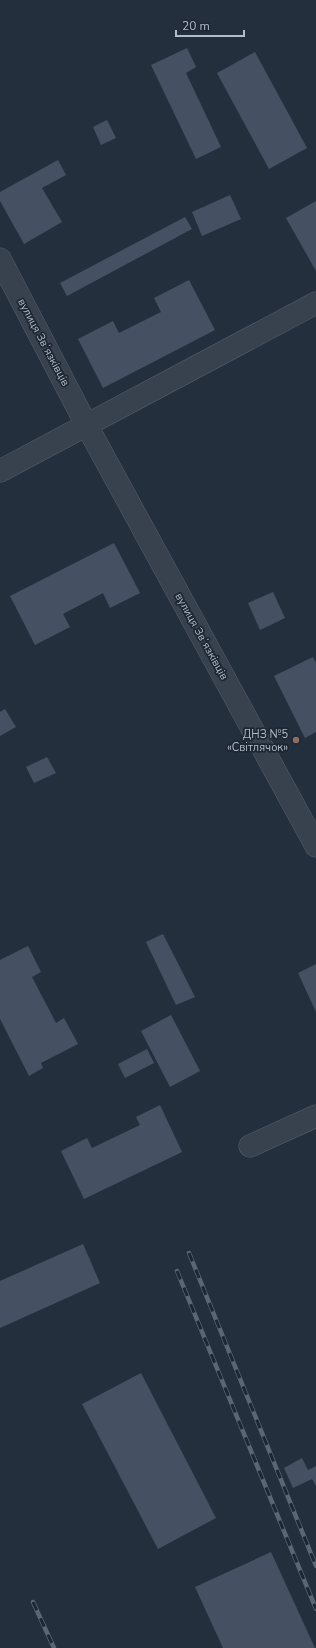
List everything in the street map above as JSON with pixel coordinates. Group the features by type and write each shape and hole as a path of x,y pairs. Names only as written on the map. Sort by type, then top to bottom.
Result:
{"street":[{"name":"вулиця Звʼязківців","path":"0,259 87,426 316,846"},
{"path":"0,471 316,303"},
{"path":"250,1146 316,1116"}],"building":[{"path":"187,48 196,67 186,73 221,147 196,159 151,65"},
{"path":"255,52 307,148 269,169 217,73"},
{"path":"107,120 116,138 101,145 93,127"},
{"path":"58,160 66,175 42,188 62,222 24,244 0,201 0,192"},
{"path":"230,195 241,219 202,236 192,212"},
{"path":"316,201 316,271 286,218"},
{"path":"185,217 192,229 67,296 60,283"},
{"path":"189,280 215,330 103,388 78,339 113,321 119,333 161,312 154,298"},
{"path":"114,543 140,593 110,608 103,593 63,614 70,627 35,645 10,596"},
{"path":"273,592 285,618 260,630 248,603"},
{"path":"313,657 316,663 316,732 305,738 274,676"},
{"path":"5,709 16,727 0,736 0,712"},
{"path":"47,757 56,773 34,783 26,767"},
{"path":"163,934 195,997 176,1005 146,942"},
{"path":"28,946 41,972 32,977 56,1023 64,1018 78,1044 41,1063 43,1068 29,1076 0,1019 0,960"},
{"path":"316,964 316,1012 298,973"},
{"path":"171,1015 200,1071 170,1087 141,1031"},
{"path":"147,1049 154,1063 125,1078 118,1064"},
{"path":"160,1105 182,1152 84,1199 61,1151 87,1138 92,1148 140,1125 136,1117"},
{"path":"83,1244 100,1283 0,1328 0,1281"},
{"path":"141,1373 216,1518 158,1549 82,1404"},
{"path":"302,1458 308,1470 316,1466 316,1486 312,1479 293,1488 284,1468"},
{"path":"271,1552 315,1648 223,1648 195,1587"}],"railway":[{"path":"189,1253 316,1566"},
{"path":"177,1271 316,1609"},
{"path":"33,1602 54,1648"}],"place":[{"name":"ДНЗ №5 «Світлячок»","path":"296,740"}]}
